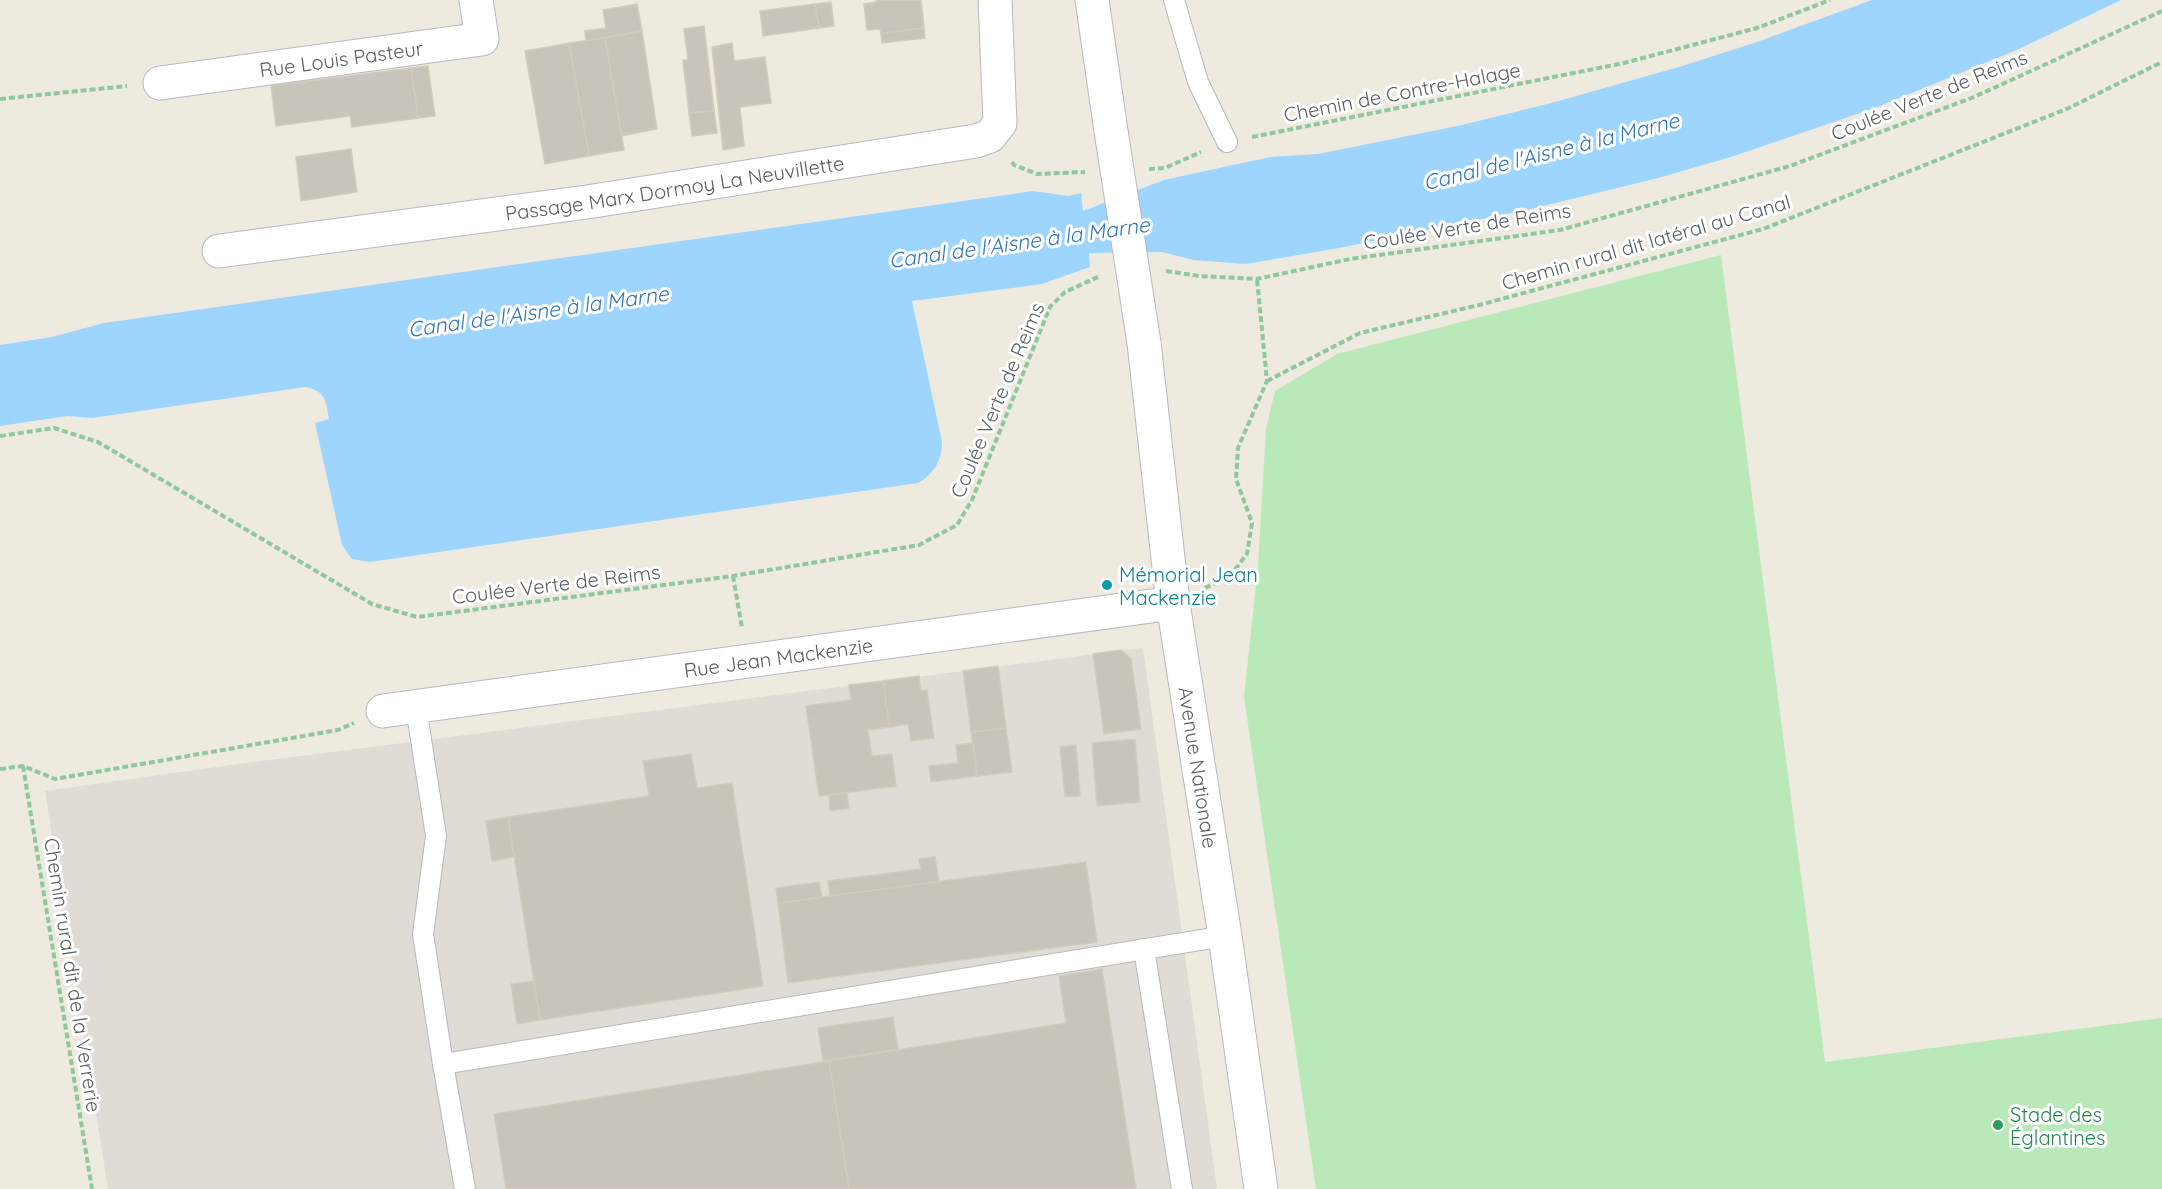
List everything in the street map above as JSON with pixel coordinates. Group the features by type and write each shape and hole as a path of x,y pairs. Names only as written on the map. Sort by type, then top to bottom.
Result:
{"street":[{"name":"Rue Louis Pasteur","path":"160,83 482,39 476,0"},
{"path":"990,136 1000,123 995,0"},
{"name":"Avenue Nationale","path":"1092,0 1144,343 1173,603 1261,1189"},
{"name":"Passage Marx Dormoy La Neuvillette","path":"219,251 587,202 976,141 990,136"},
{"name":"Rue Jean Mackenzie","path":"383,711 1173,603"}],"lane":[{"path":"1174,0 1198,82 1227,142"},
{"path":"416,707 436,836 423,934 465,1189"},
{"path":"443,1064 1224,936"},
{"path":"1144,949 1182,1189"}],"path":[{"name":"Chemin de Contre-Halage","path":"1142,169 1165,168 1227,142 1624,63 1757,28 1830,0"},
{"name":"Coulée Verte de Reims","path":"1165,271 1199,276 1257,279 1350,259 1560,230 1790,166 1974,97 2162,11"},
{"name":"Chemin rural dit latéral au Canal","path":"1267,381 1360,333 1479,306 1763,229 2069,108 2162,62"},
{"path":"0,99 160,83"},
{"path":"990,136 1014,165 1037,174 1095,171"},
{"name":"Coulée Verte de Reims","path":"0,436 54,428 98,442 372,604 417,617 733,576 919,545 957,525 972,500 1050,307 1065,292 1095,277 1107,275"},
{"path":"1173,603 1230,576 1247,554 1252,523 1236,479 1238,448 1267,381 1257,279"},
{"path":"733,576 747,661"},
{"path":"0,769 23,766 55,779 338,729 383,711"},
{"name":"Chemin rural dit de la Verrerie","path":"23,766 92,1189"}],"shaded area":[{"path":"1143,648 1217,1189 108,1189 45,791 238,764"}],"green space":[{"path":"1721,255 1825,1062 2162,1018 2162,1189 1316,1189 1244,697 1258,566 1266,429 1275,391 1337,354"}],"water":[{"name":"Canal de l'Aisne à la Marne","path":"1872,0 2121,0 2019,49 1875,108 1731,157 1658,178 1531,209 1339,248 1246,264 1193,260 1162,252 1089,253 1090,267 1042,284 912,301 942,442 936,466 918,483 370,562 352,559 342,545 315,423 329,419 327,407 321,394 312,389 305,387 92,418 67,416 0,426 0,345 52,337 104,323 1033,191 1068,196 1081,193 1083,211 1164,180 1270,157 1318,154 1462,125 1555,102 1757,42"}],"building":[{"path":"876,0 921,0 924,28 881,34 880,29 867,30 864,4 877,2"},
{"path":"831,2 834,26 819,28 815,4"},
{"path":"637,4 642,31 586,41 585,31 606,28 603,10"},
{"path":"815,4 819,28 763,36 760,11"},
{"path":"704,26 714,111 689,113 683,60 688,60 684,29"},
{"path":"924,28 925,38 882,43 881,34"},
{"path":"642,31 657,129 621,136 605,38"},
{"path":"605,38 624,150 589,156 569,43"},
{"path":"569,43 589,156 545,164 525,51"},
{"path":"732,43 734,61 765,57 771,103 740,107 744,146 723,150 712,47"},
{"path":"428,66 435,116 418,118 411,68"},
{"path":"411,68 418,118 352,127 350,116 276,126 271,86"},
{"path":"714,111 717,133 692,136 689,113"},
{"path":"351,149 357,192 301,201 296,157"},
{"path":"1121,650 1131,659 1141,729 1104,734 1093,654"},
{"path":"998,666 1006,728 971,732 963,671"},
{"path":"919,676 921,691 927,690 934,738 911,741 908,724 889,727 883,681"},
{"path":"883,681 889,727 868,730 872,756 892,754 896,786 819,796 806,706 851,700 849,685"},
{"path":"1006,728 1012,772 977,776 971,732"},
{"path":"1135,739 1140,802 1097,806 1092,743"},
{"path":"973,743 977,776 931,782 929,766 958,763 956,745"},
{"path":"1076,745 1080,796 1065,797 1060,747"},
{"path":"691,754 697,788 732,783 763,986 540,1020 508,817 649,796 643,761"},
{"path":"847,793 849,808 830,811 829,795"},
{"path":"508,817 514,857 492,861 486,821"},
{"path":"935,857 939,882 830,896 828,881 921,869 919,859"},
{"path":"1086,862 1097,942 788,983 778,903"},
{"path":"819,882 822,897 778,903 776,888"},
{"path":"1102,969 1136,1189 849,1189 829,1061 1066,1023 1059,976"},
{"path":"534,981 540,1020 517,1024 511,984"},
{"path":"893,1017 898,1049 823,1061 818,1028"},
{"path":"829,1061 849,1189 506,1189 494,1114"}],"place":[{"name":"Mémorial Jean Mackenzie","path":"1107,585"},
{"name":"Stade des Églantines","path":"1998,1125"}]}
